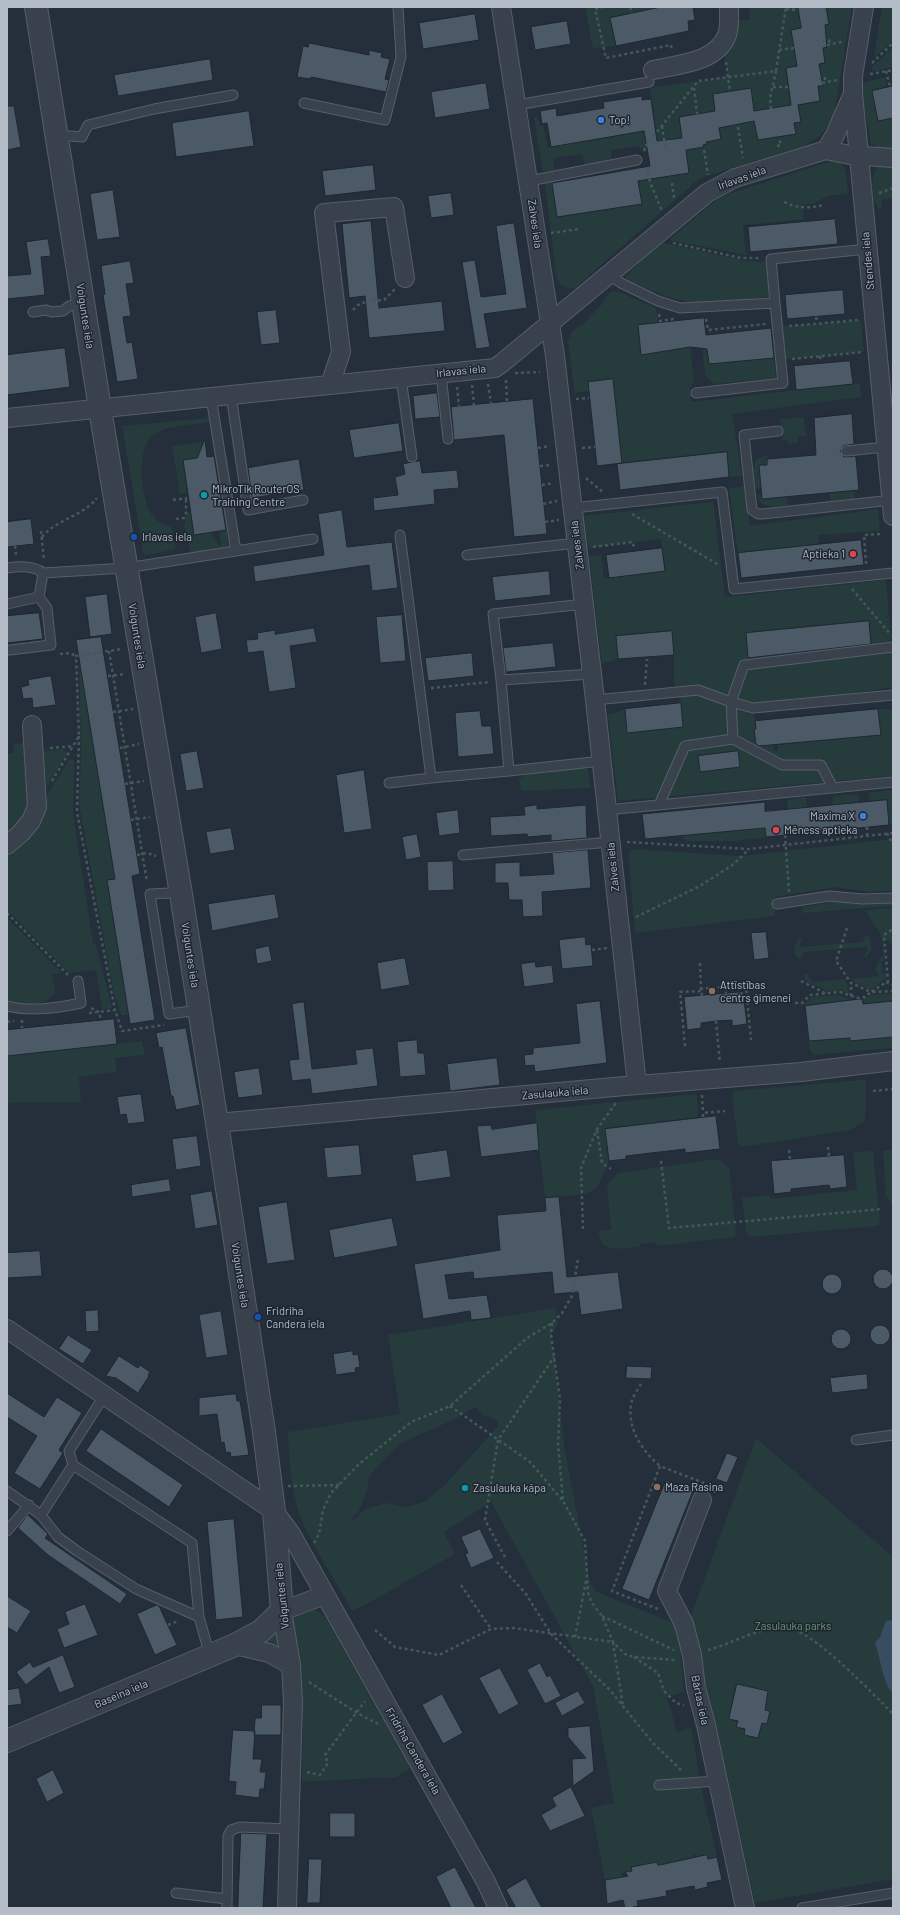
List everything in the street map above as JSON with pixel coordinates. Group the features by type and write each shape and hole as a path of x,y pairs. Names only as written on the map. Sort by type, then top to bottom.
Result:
{"street":[{"name":"Volguntes iela","path":"36,7 99,408 181,894 198,1010 217,1123 274,1511 282,1611 291,1670 294,1729 287,1908"},
{"name":"Zalves iela","path":"502,7 550,324 566,509 583,546 584,604 596,700 637,1085"},
{"path":"651,76 674,65 701,59 719,50 728,34 730,7"},
{"name":"Stendes iela","path":"864,7 853,76 853,93 892,508"},
{"path":"826,150 835,135 853,93"},
{"name":"Irlavas iela","path":"7,418 401,378 448,377 494,368 502,364 715,188 746,175 826,150 860,156 893,158"},
{"path":"354,383 341,352 324,213 394,206 405,278"},
{"path":"330,385 341,352"},
{"path":"7,845 22,833 31,821 37,807 32,725"},
{"name":"Zasulauka iela","path":"217,1123 637,1085 801,1072 893,1061"},
{"name":"Fridriha Candera iela","path":"7,1329 274,1511 291,1534 486,1882 498,1908"},
{"path":"667,1591 702,1500"},
{"name":"Bārtas iela","path":"667,1591 684,1624 696,1688 745,1908"},
{"path":"282,1611 325,1595"},
{"name":"Baseina iela","path":"7,1741 235,1645 261,1631 282,1611"},
{"path":"235,1645 269,1653 291,1670"}],"lane":[{"path":"304,103 385,120 401,57 398,7"},
{"path":"517,105 651,76"},
{"path":"57,135 82,136 88,125 154,109 233,95"},
{"path":"529,181 641,159"},
{"path":"696,393 783,383 771,259 867,249"},
{"path":"610,275 621,283 658,301 680,308 775,303"},
{"path":"33,312 46,310 52,312 63,310 69,306 83,304"},
{"path":"448,377 448,439"},
{"path":"401,378 412,457"},
{"path":"231,395 248,510 304,500"},
{"path":"211,397 236,551"},
{"path":"778,431 744,435 752,510 763,514 892,508"},
{"path":"846,451 886,448"},
{"path":"566,509 722,492 734,589 893,572"},
{"path":"400,536 418,690 431,778"},
{"path":"43,574 126,568 313,539"},
{"path":"467,555 583,546"},
{"path":"7,568 38,568 43,574 39,597 46,608 51,645 10,650"},
{"path":"7,604 39,597"},
{"path":"509,771 501,680 493,614 584,604"},
{"path":"733,739 731,702 744,665 893,647"},
{"path":"501,680 592,674"},
{"path":"596,700 698,690 753,708 893,695"},
{"path":"660,805 685,746 733,739 782,765 821,766 833,788"},
{"path":"389,783 602,761"},
{"path":"607,810 893,782"},
{"path":"463,855 610,842"},
{"path":"181,894 150,894 169,1014 198,1010"},
{"path":"777,904 829,896 863,899 893,898"},
{"path":"7,1006 19,1009 49,1008 81,1003 78,981"},
{"path":"104,1396 69,1451 73,1465 192,1543 199,1617 210,1656"},
{"path":"856,1440 893,1435"},
{"path":"41,1515 73,1465"},
{"path":"7,1491 29,1505 41,1515 58,1537 77,1551 136,1588 199,1617"},
{"path":"7,1531 29,1505"},
{"path":"659,1785 717,1781"},
{"path":"176,1893 227,1904 228,1836 232,1830 240,1827 290,1829"},
{"path":"802,1908 893,1893"}],"path":[{"path":"604,7 595,9 606,58 671,45 674,65"},
{"path":"630,7 632,13"},
{"path":"771,108 770,98 786,8 798,10"},
{"path":"823,41 829,40 828,44 847,41"},
{"path":"870,65 893,43"},
{"path":"779,50 794,48"},
{"path":"866,75 893,70"},
{"path":"670,224 663,213 641,159 644,148 698,82 776,71"},
{"path":"886,71 890,87"},
{"path":"728,78 730,92"},
{"path":"818,80 824,78 824,83 841,79"},
{"path":"693,87 697,114"},
{"path":"772,87 789,87"},
{"path":"662,125 665,147"},
{"path":"738,127 746,175"},
{"path":"777,146 781,145 779,138"},
{"path":"704,150 708,174 715,188"},
{"path":"874,197 892,187"},
{"path":"784,202 794,207 810,208 826,205"},
{"path":"551,233 580,229"},
{"path":"671,243 741,258 771,259"},
{"path":"372,301 384,300 405,278"},
{"path":"658,307 660,321 678,319"},
{"path":"706,316 708,330 771,324 777,327 874,319"},
{"path":"816,317 817,324"},
{"path":"781,360 877,350"},
{"path":"820,356 821,362"},
{"path":"513,373 548,371"},
{"path":"506,374 507,402"},
{"path":"448,377 459,406"},
{"path":"487,377 490,403"},
{"path":"471,379 474,405"},
{"path":"572,399 589,398"},
{"path":"538,448 556,445"},
{"path":"578,449 595,447"},
{"path":"540,466 554,464"},
{"path":"585,477 617,504 657,530 732,573"},
{"path":"542,485 556,483"},
{"path":"42,537 49,528 92,505 98,496"},
{"path":"173,500 187,498 186,513 184,518 176,519"},
{"path":"544,504 566,509"},
{"path":"545,522 566,509"},
{"path":"41,531 44,564 43,574"},
{"path":"868,575 864,554 864,535 882,534"},
{"path":"583,546 634,542 634,549"},
{"path":"842,578 893,638"},
{"path":"122,649 76,656 79,736 77,812 115,1010 122,1031 167,1024"},
{"path":"109,651 150,894"},
{"path":"108,676 127,673"},
{"path":"418,690 501,680"},
{"path":"113,712 140,708"},
{"path":"37,807 79,736"},
{"path":"120,748 145,743"},
{"path":"34,749 73,746"},
{"path":"125,784 152,780"},
{"path":"131,820 157,815"},
{"path":"867,827 867,835"},
{"path":"887,833 893,845"},
{"path":"610,842 624,841 749,849 893,833"},
{"path":"785,835 790,902"},
{"path":"631,920 700,886 734,864 749,849"},
{"path":"137,855 147,853 159,858"},
{"path":"7,913 65,973 78,981"},
{"path":"847,928 836,961 851,983 871,992 893,991"},
{"path":"795,1003 802,1003 810,995 840,992 858,999 865,997 888,981 884,935 893,929"},
{"path":"592,950 611,948"},
{"path":"700,963 702,996"},
{"path":"801,981 827,994"},
{"path":"886,982 893,986"},
{"path":"851,983 851,996"},
{"path":"685,1046 680,992 713,988 725,987 725,989 746,987 751,1040"},
{"path":"713,988 713,994"},
{"path":"725,989 726,993"},
{"path":"85,1013 115,1010"},
{"path":"99,1012 101,1020"},
{"path":"7,1022 29,1019"},
{"path":"22,1020 22,1028"},
{"path":"716,1021 722,1079"},
{"path":"872,1091 893,1089"},
{"path":"701,1091 703,1117"},
{"path":"583,1229 581,1168 597,1129 619,1099"},
{"path":"703,1113 725,1111"},
{"path":"597,1129 602,1163 612,1169"},
{"path":"828,1147 829,1156"},
{"path":"789,1150 790,1160"},
{"path":"661,1161 669,1228 883,1209"},
{"path":"311,1548 319,1534 323,1510 332,1493 358,1465 411,1422 450,1406 527,1338 552,1323 562,1313 572,1296 578,1259"},
{"path":"552,1323 551,1335 560,1399 558,1444 563,1501"},
{"path":"505,1557 485,1520 498,1440 554,1357"},
{"path":"641,1384 632,1400 631,1415 636,1436 647,1455 660,1466 708,1484 702,1500"},
{"path":"450,1406 530,1462 563,1501 584,1541 588,1593 592,1603 602,1616 612,1642 623,1706"},
{"path":"660,1466 612,1591 660,1610 667,1591"},
{"path":"284,1486 339,1485"},
{"path":"497,1562 526,1594 550,1634 610,1690 652,1742 693,1782"},
{"path":"576,1638 587,1576"},
{"path":"461,1585 491,1629"},
{"path":"602,1616 690,1656"},
{"path":"375,1630 395,1647 439,1655 491,1629 513,1628 612,1642 625,1654 634,1657 674,1660 690,1656 762,1630 789,1627 811,1638 844,1665 893,1714"},
{"path":"634,1657 658,1673 664,1691 676,1704 701,1708"},
{"path":"291,1670 356,1713 406,1739"},
{"path":"292,1771 320,1775 328,1763 325,1755 376,1686"}],"green space":[{"path":"585,7 661,7 610,18 616,46 593,48"},
{"path":"750,7 798,7 801,28 791,30 797,66 786,68 791,105 754,111 750,88 713,94 715,111 679,117 682,138 675,139 676,146 647,150 644,148 640,149 639,146 611,150 612,162 585,166 582,154 553,158 555,170 543,172 534,117 538,116 540,126 543,125 548,147 656,129 650,88 728,77 725,58 722,55 735,20 749,20"},
{"path":"826,7 852,7 835,110 824,132 803,146 700,178 575,288 565,288 556,275 545,183 552,182 558,217 642,204 638,180 689,173 685,145 721,139 719,123 754,117 758,140 795,134 794,123 801,122 798,105 820,101 815,65 819,26 829,24"},
{"path":"882,7 893,7 893,41 874,58"},
{"path":"893,47 893,67 873,71 871,68"},
{"path":"885,77 887,87 872,91 878,121 893,118 893,152 882,150 871,143 860,84"},
{"path":"835,160 843,166 845,170 848,194 828,196 813,204 802,205 804,219 743,225 746,255 669,240 715,201 728,194"},
{"path":"893,163 893,198 881,200 882,208 878,208 875,204 872,192 874,174 880,165"},
{"path":"663,243 747,261 766,262 769,297 713,303 691,302 666,296 626,279 625,277 643,259"},
{"path":"611,292 619,292 656,308 658,323 679,349 690,347 694,380 690,389 691,402 860,383 861,397 732,414 742,476 729,477 726,452 622,463 613,379 588,382 589,391 575,393 568,341 578,326 580,327 603,303 603,300"},
{"path":"861,320 864,352 781,360 777,327"},
{"path":"707,348 709,364 774,358 776,378 714,384 705,375 702,349"},
{"path":"804,417 806,436 798,436 798,443 788,444 788,440 782,441 780,419"},
{"path":"209,418 210,422 179,426 163,430 151,437 147,443 142,461 142,481 148,508 154,518 171,527 176,549 144,556 122,426"},
{"path":"204,442 198,458 183,461 187,493 180,494 172,446"},
{"path":"769,456 767,465 759,466 761,488 756,489 753,472 755,462 757,459"},
{"path":"744,486 750,526 878,509 880,531 818,535 819,545 738,553 729,488"},
{"path":"854,491 854,499 831,501 830,493"},
{"path":"758,495 761,495 762,499 787,497 788,505 765,505 759,500"},
{"path":"713,502 725,597 886,580 891,641 871,646 869,621 746,634 749,664 892,650 893,687 753,709 756,729 754,730 755,736 757,736 758,746 773,745 774,751 778,751 778,745 880,735 878,709 893,709 893,776 618,801 608,715 625,709 627,732 683,727 681,703 674,683 672,631 616,636 618,659 602,664 589,556 601,555 604,578 665,571 661,539 588,548 584,516"},
{"path":"190,512 192,527 209,532 220,546 219,531 227,530 229,547 191,553 184,525 187,513"},
{"path":"104,655 105,658 80,663 115,879 107,880 129,1015 121,1015 114,994 79,804 81,755 79,658"},
{"path":"30,742 34,800 7,841 7,754 14,753 13,744"},
{"path":"63,749 67,753 40,799 39,752"},
{"path":"70,759 74,761 73,813 93,943 96,945 112,1008 102,1009 96,970 68,973 7,909 7,852 41,805"},
{"path":"582,768 588,769 591,788 521,791 519,779 524,775"},
{"path":"893,790 893,825 889,825 887,800 869,801 869,793"},
{"path":"858,794 859,802 833,805 833,796"},
{"path":"806,797 807,807 788,809 787,800"},
{"path":"765,828 766,837 735,841 687,841 681,836"},
{"path":"893,839 893,891 870,892 835,887 774,897 775,916 635,933 628,853 633,849 742,856"},
{"path":"836,901 863,904 893,903 893,906 803,913 803,907"},
{"path":"893,908 893,945 892,946 887,940 883,942 884,960 881,962 882,973 886,974 886,979 870,990 850,979 879,976 875,968 883,954 881,935 865,910"},
{"path":"7,918 62,973 52,974 55,993 46,1001 34,1004 7,1003"},
{"path":"867,934 870,938 872,949 866,957 864,956 868,949 864,947 805,952 800,960 795,955 796,944 798,940 803,937 799,947 862,942"},
{"path":"805,974 807,974 813,982 846,979 849,994 841,990 830,992 805,981"},
{"path":"893,993 893,1001 863,1004 862,1000 871,995"},
{"path":"840,995 855,1001 805,1006 805,1003 812,997"},
{"path":"893,1037 893,1048 813,1055 809,1048 809,1041 850,1038 850,1041"},
{"path":"142,1041 145,1055 115,1058 117,1072 79,1077 81,1102 7,1103 7,1056"},
{"path":"862,1080 866,1081 865,1121 850,1130 742,1147 738,1143 732,1095 734,1091"},
{"path":"697,1094 698,1117 605,1129 609,1161 599,1185 587,1194 545,1198 535,1110"},
{"path":"893,1150 893,1206 886,1196 883,1151"},
{"path":"853,1152 873,1152 880,1224 878,1226 750,1237 746,1231 742,1198 770,1195 771,1199 857,1190"},
{"path":"716,1159 723,1162 729,1168 736,1232 735,1237 657,1246 655,1242 640,1244 639,1247 614,1249 603,1245 598,1231 611,1230 607,1185 618,1173"},
{"path":"555,1308 558,1325 551,1335 565,1451 590,1582 595,1591 678,1625 684,1692 667,1697 677,1732 691,1728 702,1791 717,1857 708,1859 702,1856 696,1857 696,1854 693,1855 694,1858 658,1865 657,1862 654,1862 655,1866 633,1866 631,1867 632,1871 621,1873 622,1877 605,1880 591,1808 614,1803 593,1686 491,1502 444,1532 455,1554 363,1606 352,1610 315,1548 298,1510 295,1501 289,1461 288,1432 400,1414 388,1335","holes":["476,1407 484,1416 497,1420 498,1426 443,1487 425,1501 408,1507 387,1503 365,1509 353,1521 351,1519 359,1511 367,1490 369,1476 401,1443 453,1420"]},
{"name":"Zasulauka parks","path":"756,1438 893,1557 893,1879 755,1903 722,1752 689,1621"},
{"path":"313,1610 318,1611 325,1617 410,1768 396,1777 302,1782 303,1714 293,1619 297,1615"},
{"path":"278,1629 282,1652 262,1647 264,1639"}],"water":[{"path":"893,1620 893,1693 884,1677 875,1643 880,1637 886,1621"}],"building":[{"path":"661,7 693,7 695,20 688,21 689,31 616,46 610,18"},
{"path":"798,7 826,7 829,24 825,25 827,47 823,48 825,63 819,64 823,86 818,86 820,101 798,105 801,122 794,123 796,134 758,140 754,121 719,128 721,139 706,142 707,144 703,145 704,147 686,150 689,173 638,181 642,204 557,217 552,183 650,166 644,131 551,147 547,123 542,124 540,111 556,108 557,116 604,108 603,102 642,96 642,100 651,99 657,141 682,138 679,117 715,111 713,94 751,88 754,111 791,105 786,68 797,66 791,30 801,28"},
{"path":"475,14 479,40 423,49 419,23"},
{"path":"567,21 571,44 535,50 531,27"},
{"path":"309,43 369,55 369,50 382,53 381,57 390,59 385,79 389,80 386,92 311,77 310,79 297,77 303,46 308,47"},
{"path":"210,59 213,80 118,96 114,75"},
{"path":"486,83 490,109 435,118 431,92"},
{"path":"893,86 893,118 878,121 872,91"},
{"path":"7,106 14,106 21,147 7,150"},
{"path":"249,111 254,146 176,157 172,123"},
{"path":"373,165 376,190 325,196 322,171"},
{"path":"113,190 120,237 97,240 90,194"},
{"path":"451,193 454,215 431,218 428,196"},
{"path":"835,219 838,244 750,252 748,227"},
{"path":"371,221 379,308 442,301 445,331 369,338 365,296 349,298 342,224"},
{"path":"514,223 527,308 484,314 490,347 476,349 462,262 475,260 481,297 506,294 496,226"},
{"path":"48,239 51,256 41,257 45,295 7,299 7,276 31,274 26,242"},
{"path":"130,261 134,283 126,284 131,316 123,317 127,343 132,342 138,379 117,382 103,295 105,294 101,266"},
{"path":"843,290 845,314 787,319 785,295"},
{"path":"276,310 280,343 261,345 257,312"},
{"path":"704,318 706,335 771,328 774,358 709,364 707,349 690,347 641,355 638,325"},
{"path":"65,348 70,387 7,395 7,355"},
{"path":"850,361 853,384 796,390 794,366"},
{"path":"613,379 622,463 597,466 588,382"},
{"path":"437,393 440,417 415,419 413,396"},
{"path":"533,399 547,534 514,537 504,435 454,440 451,407"},
{"path":"852,414 854,444 843,446 840,451 844,457 855,456 856,458 859,490 762,499 759,465 767,465 767,459 816,455 814,418"},
{"path":"399,423 403,451 354,458 349,430"},
{"name":"MikroTik RouterOS Training Centre","path":"205,439 207,457 214,456 226,530 194,535 183,460 197,458"},
{"path":"727,452 729,477 620,490 617,464"},
{"path":"299,459 304,490 252,498 248,468"},
{"path":"420,461 422,473 457,470 459,488 434,490 435,504 374,511 373,498 398,495 395,477 405,474 403,464"},
{"path":"342,510 347,547 392,542 398,588 372,591 369,565 255,582 253,566 324,555 318,514"},
{"path":"31,519 34,544 7,547 7,522"},
{"path":"861,540 864,565 741,578 738,553"},
{"path":"662,548 665,571 609,578 606,555"},
{"path":"549,571 551,595 495,601 492,577"},
{"path":"107,594 112,634 90,637 85,597"},
{"path":"39,613 43,639 7,643 7,616"},
{"path":"216,613 222,649 201,653 195,617"},
{"path":"402,615 406,661 380,663 376,617"},
{"path":"869,621 871,644 748,658 746,633"},
{"path":"314,628 317,642 290,646 296,688 269,692 263,651 248,653 246,640 258,639 257,633 275,630 275,634"},
{"path":"672,631 674,655 618,659 616,636"},
{"path":"101,637 140,874 132,876 155,1020 130,1024 107,880 115,879 76,640"},
{"path":"553,643 556,667 506,672 503,648"},
{"path":"472,653 474,676 428,681 425,658"},
{"path":"51,676 56,705 33,708 32,698 23,699 21,687 29,685 28,680"},
{"path":"681,703 683,727 627,733 625,709"},
{"path":"878,709 881,735 759,746 756,744 754,729 756,729 755,721"},
{"path":"480,711 482,726 491,726 494,754 458,757 455,713"},
{"path":"197,751 204,788 186,791 180,754"},
{"path":"738,751 740,767 700,772 698,756"},
{"path":"364,770 372,829 344,833 336,775"},
{"path":"887,800 889,825 766,837 765,828 645,839 642,814 765,802 765,811"},
{"path":"537,805 537,809 586,805 587,838 551,841 551,835 528,837 527,834 491,836 490,817 525,815 524,807"},
{"path":"458,810 460,833 439,836 436,813"},
{"path":"231,828 235,850 210,854 206,832"},
{"path":"417,834 421,857 406,860 402,837"},
{"path":"588,850 591,888 542,892 543,916 523,917 522,900 509,900 508,883 495,883 495,863 520,862 520,876 554,874 552,853"},
{"path":"453,861 454,890 428,891 427,862"},
{"path":"275,894 279,918 212,931 208,904"},
{"path":"766,932 769,958 754,960 751,933"},
{"path":"585,937 586,945 591,944 593,966 562,969 559,940"},
{"path":"269,946 272,961 257,964 255,949"},
{"path":"405,958 410,985 381,990 377,963"},
{"path":"535,962 536,967 552,965 554,983 524,987 521,964"},
{"path":"743,992 747,1024 732,1026 732,1020 716,1021 701,1023 701,1028 687,1030 684,997"},
{"path":"862,999 863,1004 893,1001 893,1037 850,1041 850,1038 809,1041 805,1006"},
{"path":"600,1001 607,1063 535,1072 534,1065 525,1066 524,1055 533,1054 533,1048 580,1043 576,1004"},
{"path":"304,1002 312,1069 357,1064 355,1050 373,1048 378,1086 312,1094 310,1079 292,1081 289,1060 299,1059 292,1004"},
{"path":"114,1019 117,1044 7,1056 7,1030"},
{"path":"186,1028 200,1105 176,1110 173,1096 171,1096 162,1047 159,1048 156,1033"},
{"path":"417,1040 418,1053 424,1053 426,1075 400,1077 397,1042"},
{"path":"497,1058 500,1085 450,1091 447,1064"},
{"path":"259,1068 263,1095 238,1098 234,1072"},
{"path":"141,1094 145,1122 128,1124 126,1114 120,1115 117,1097"},
{"path":"716,1116 720,1149 685,1153 685,1149 626,1156 626,1159 609,1161 605,1129"},
{"path":"537,1123 539,1150 481,1157 477,1126 491,1125 492,1129"},
{"path":"197,1136 201,1166 176,1170 172,1139"},
{"path":"359,1145 362,1175 327,1178 324,1148"},
{"path":"447,1150 451,1177 416,1182 412,1155"},
{"path":"844,1155 847,1187 830,1189 829,1185 791,1189 791,1192 774,1194 771,1161"},
{"path":"169,1179 171,1191 132,1197 131,1185"},
{"path":"212,1191 218,1225 195,1229 190,1195"},
{"path":"559,1197 567,1277 618,1272 623,1309 581,1315 578,1292 554,1294 552,1272 474,1279 473,1272 445,1275 449,1299 487,1295 491,1318 471,1320 470,1311 423,1319 414,1264 500,1250 497,1215 546,1211 545,1198"},
{"path":"287,1202 295,1260 267,1264 258,1207"},
{"path":"392,1218 398,1246 334,1258 329,1230"},
{"path":"40,1251 42,1276 7,1278 7,1253"},
{"path":"883,1269 890,1272 893,1279 890,1286 883,1289 876,1286 873,1279 876,1272"},
{"path":"832,1274 839,1277 842,1284 839,1291 832,1294 825,1291 822,1284 825,1277"},
{"path":"98,1310 99,1331 86,1332 85,1311"},
{"path":"221,1311 228,1355 206,1358 199,1315"},
{"path":"880,1325 887,1328 890,1335 887,1342 880,1345 873,1342 870,1335 873,1328"},
{"path":"841,1329 848,1332 851,1339 848,1346 841,1349 834,1346 831,1339 834,1332"},
{"path":"68,1335 92,1350 83,1364 59,1349"},
{"path":"353,1351 353,1355 358,1354 360,1367 355,1368 356,1372 336,1375 333,1354"},
{"path":"119,1356 138,1368 140,1365 150,1372 138,1393 116,1378 106,1376"},
{"path":"627,1366 652,1367 651,1379 626,1378"},
{"path":"867,1374 868,1389 832,1393 830,1378"},
{"path":"7,1393 44,1417 57,1397 82,1413 59,1450 63,1453 40,1489 14,1473 37,1436 7,1417"},
{"path":"236,1394 237,1401 240,1401 249,1455 231,1457 230,1452 226,1453 224,1442 221,1443 217,1414 199,1416 199,1398"},
{"path":"101,1429 183,1485 169,1507 86,1451"},
{"path":"727,1453 738,1457 727,1483 716,1479"},
{"path":"666,1480 693,1491 649,1600 622,1589"},
{"path":"28,1515 48,1534 45,1538 127,1594 120,1604 48,1555 18,1528"},
{"path":"234,1519 243,1617 216,1620 207,1522"},
{"path":"480,1529 494,1558 471,1568 465,1554 468,1553 461,1537"},
{"path":"7,1596 31,1611 17,1633 7,1627"},
{"path":"85,1604 98,1635 64,1648 57,1629 69,1624 65,1612"},
{"path":"157,1605 159,1606 177,1645 155,1655 137,1614"},
{"path":"63,1655 75,1687 59,1693 49,1667 26,1685 16,1672 30,1662 33,1667"},
{"path":"540,1663 547,1677 550,1675 561,1696 545,1704 527,1670"},
{"path":"500,1668 519,1704 499,1715 479,1678"},
{"path":"737,1684 768,1691 765,1710 770,1711 767,1724 762,1723 758,1738 744,1735 745,1729 736,1727 738,1721 729,1719"},
{"path":"19,1688 22,1704 7,1706 7,1690"},
{"path":"578,1691 585,1703 562,1716 555,1703"},
{"path":"442,1694 463,1733 443,1744 422,1705"},
{"path":"262,1705 281,1705 281,1735 254,1735 255,1718 261,1718"},
{"path":"590,1726 594,1771 573,1786 572,1759 586,1758 568,1737 568,1728"},
{"path":"233,1730 255,1731 253,1759 262,1759 260,1772 266,1772 264,1789 260,1789 259,1798 235,1795 236,1782 229,1781"},
{"path":"53,1770 64,1793 47,1802 36,1779"},
{"path":"571,1787 585,1816 550,1831 541,1815 556,1806 552,1798"},
{"path":"330,1813 355,1813 355,1837 330,1837"},
{"path":"241,1833 267,1834 263,1908 238,1908"},
{"path":"707,1855 708,1859 717,1857 722,1880 707,1883 708,1887 695,1890 694,1886 666,1891 667,1896 637,1901 638,1906 629,1908 625,1908 623,1900 607,1904 605,1880 628,1876 625,1872 632,1871 631,1867 657,1862 658,1865"},
{"path":"309,1859 322,1859 320,1903 307,1903"},
{"path":"455,1867 476,1908 451,1908 436,1877"},
{"path":"526,1878 542,1908 516,1908 506,1890"}],"place":[{"name":"Top!","path":"601,120"},
{"name":"MikroTik RouterOS Training Centre","path":"204,495"},
{"name":"Irlavas iela","path":"134,537"},
{"name":"Aptieka 1","path":"853,554"},
{"name":"Maxima X","path":"863,816"},
{"name":"Mēness aptieka","path":"776,830"},
{"name":"Attīstības centrs ģimenei","path":"712,991"},
{"name":"Fridriha Candera iela","path":"258,1317"},
{"name":"Maza Rasiņa","path":"657,1487"},
{"name":"Zasulauka kāpa","path":"465,1488"}]}
